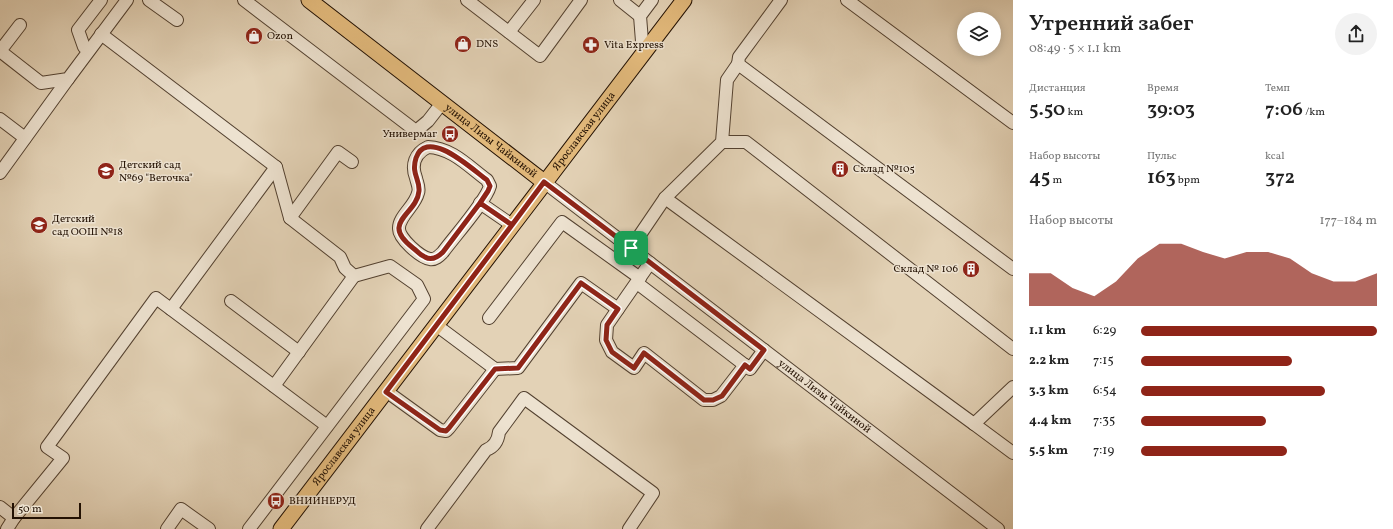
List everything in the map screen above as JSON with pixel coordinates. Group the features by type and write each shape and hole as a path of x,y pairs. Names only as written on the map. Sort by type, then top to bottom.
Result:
{"main road":[{"name":"улица Лизы Чайкиной","path":"309,0 544,182"},
{"name":"Ярославская улица","path":"281,529 684,0"}],"street":[{"path":"89,50 84,46 78,30 100,0"},
{"path":"0,173 127,0"},
{"path":"149,0 177,20"},
{"path":"244,0 416,131 428,121 442,103"},
{"path":"467,0 540,56 581,0"},
{"path":"509,32 534,0"},
{"path":"620,0 640,16"},
{"path":"642,54 640,16 652,0"},
{"path":"631,248 665,198 722,142 727,80 738,64 739,57 781,0"},
{"path":"847,0 1013,123"},
{"path":"20,25 0,51 41,83 68,79"},
{"path":"101,34 276,166 290,218 340,257 344,268 354,276"},
{"path":"738,64 1013,269"},
{"path":"0,119 25,138"},
{"path":"722,142 746,142 1013,349"},
{"path":"428,147 439,148 452,154 487,180 490,186 480,203 438,258 431,259 425,257 404,241 400,235 399,228 402,220 416,201 419,191 414,169 416,157 420,151 428,147"},
{"path":"290,218 338,152 352,162"},
{"path":"171,309 276,166"},
{"name":"улица Лизы Чайкиной","path":"544,182 998,529"},
{"path":"665,198 1013,453"},
{"path":"480,203 512,225"},
{"path":"489,318 562,222 750,369 764,350"},
{"path":"650,263 607,325 606,340 612,352 634,368 644,353 704,400 713,400 722,396 745,365"},
{"path":"249,529 424,298 417,285 390,266 354,276 274,386"},
{"path":"436,325 495,369 518,368 581,283 618,309"},
{"path":"6,529 62,458 47,447 156,298 328,426"},
{"path":"231,301 299,352"},
{"path":"386,392 440,430 446,431 495,369"},
{"path":"974,424 1013,387"},
{"path":"427,529 486,450 492,448 498,439 499,432 524,398 653,493 629,529"},
{"path":"0,507 14,518"},
{"path":"167,529 181,509 209,529"}],"place":[{"name":"Ozon","path":"254,36"},
{"name":"DNS","path":"463,44"},
{"name":"Vita Express","path":"591,45"},
{"name":"Универмаг","path":"450,134"},
{"name":"Склад №105","path":"840,169"},
{"name":"Детский сад №69 \"Веточка\"","path":"106,171"},
{"name":"Детский сад ООШ №18","path":"39,225"},
{"name":"Склад № 106","path":"971,269"},
{"name":"ВНИИНЕРУД","path":"276,501"}],"route":[{"path":"631,248 544,182 512,225 480,203 490,186 487,180 452,154 439,148 428,147 420,151 416,157 414,169 419,191 416,201 402,220 399,228 400,235 404,241 425,257 431,259 438,258 480,203 507,222 512,225 386,392 440,430 446,431 495,369 518,368 581,283 618,309 607,325 606,340 612,352 634,368 644,353 704,400 713,400 722,396 745,365 750,369 764,350 631,248"}]}
